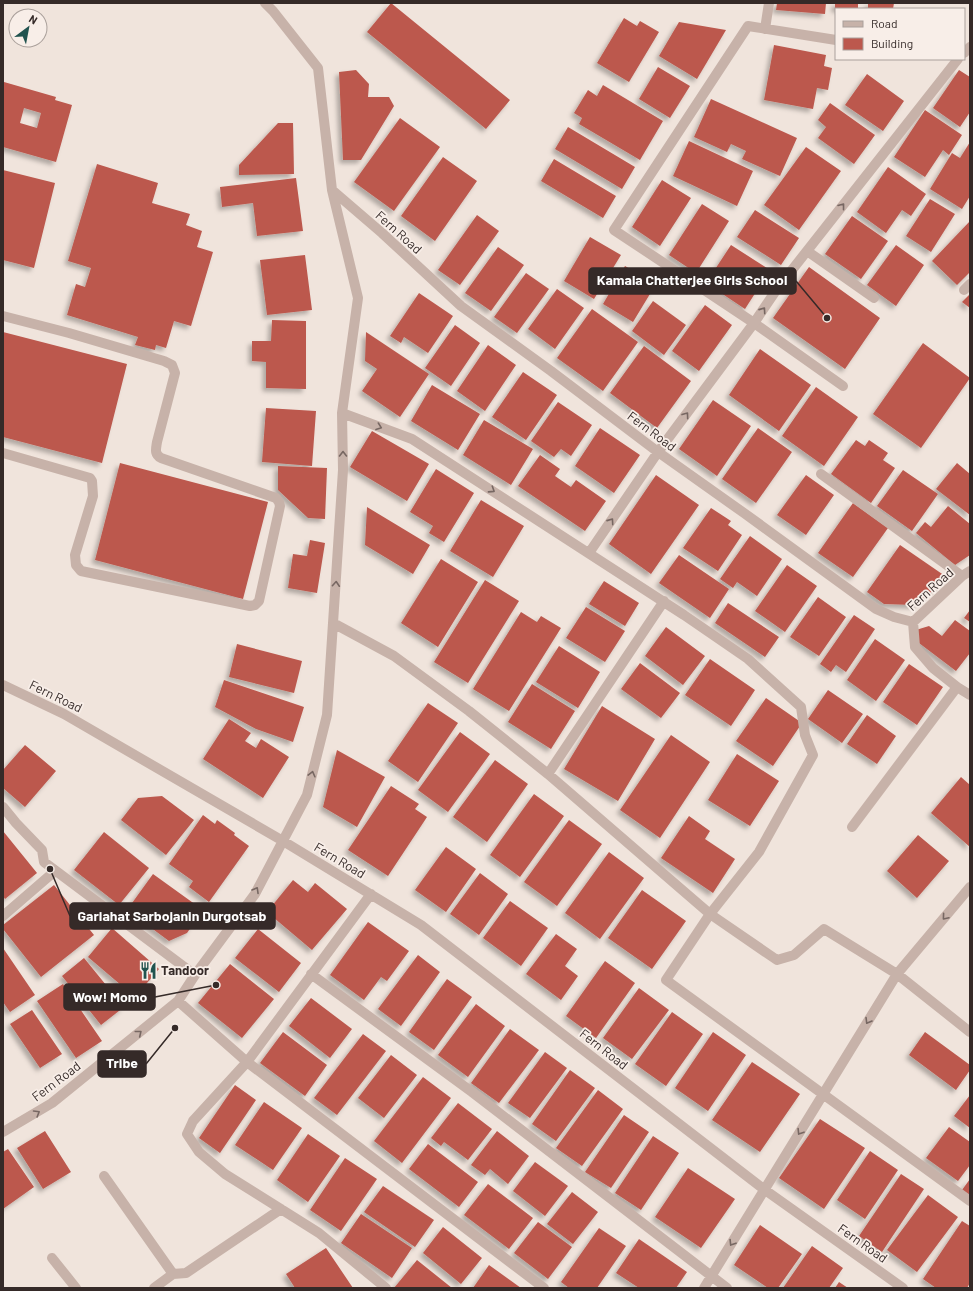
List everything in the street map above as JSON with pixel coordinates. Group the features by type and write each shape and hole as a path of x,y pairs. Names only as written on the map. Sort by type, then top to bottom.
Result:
{"street":[{"name":"Fern Road","path":"3,1132 52,1103 178,1001 195,975 255,894 307,795 327,715 343,470 342,413 358,298 332,190 318,68 273,10 265,3"},
{"path":"765,29 769,3"},
{"path":"835,40 748,26 614,230 754,323 843,386"},
{"path":"589,553 658,452 754,323 777,288 957,60"},
{"name":"Fern Road","path":"332,190 382,233 461,306 551,371 658,452 876,609 894,617 913,622 966,574"},
{"path":"807,250 874,298"},
{"path":"3,316 69,333 164,361 172,365 175,372 157,442 155,452 157,455 161,458 276,498 279,502 280,506 259,601 256,605 250,606 81,571 76,565 75,555 93,496 92,481 90,478 3,453"},
{"path":"342,413 412,439 664,601 748,659 801,708 805,735 813,755 759,852 710,914 666,980 970,1201"},
{"path":"821,474 966,574"},
{"path":"548,774 664,601"},
{"path":"913,622 915,647 933,668 957,687 970,695"},
{"path":"333,623 394,656 469,710 548,774 710,914 778,960 794,955 824,929 897,974 970,1032"},
{"name":"Fern Road","path":"3,685 64,714 283,841 421,925 765,1190 903,1288"},
{"path":"852,827 957,687"},
{"path":"3,807 42,850 44,862 195,975"},
{"path":"3,916 55,871"},
{"path":"704,1288 897,974 970,887"},
{"path":"371,894 247,1062 193,1121 187,1134 199,1152 225,1174 319,1233 386,1288"},
{"path":"311,974 472,1092 727,1288"},
{"path":"178,1001 247,1062 544,1288"},
{"path":"104,1176 173,1274"},
{"path":"154,1288 173,1274 186,1273 280,1209"},
{"path":"52,1258 76,1288"}],"building":[{"path":"391,3 510,100 486,129 367,32"},
{"path":"777,3 826,3 825,14 776,10"},
{"path":"835,3 858,3 858,8 835,8"},
{"path":"868,3 894,3 893,8 868,8"},
{"path":"624,18 637,26 640,21 659,32 629,82 597,63"},
{"path":"679,22 726,30 697,79 659,56"},
{"path":"774,45 826,55 824,66 832,68 828,90 817,88 813,109 764,100"},
{"path":"658,67 690,86 670,118 639,99"},
{"path":"356,70 369,84 368,97 389,97 394,106 361,160 343,160 339,72"},
{"path":"959,70 970,77 970,112 960,127 933,108"},
{"path":"867,74 904,101 883,131 845,105"},
{"path":"4,82 56,97 55,100 72,105 56,162 3,147","holes":["24,108 41,113 37,128 20,123"]},
{"path":"603,85 663,121 640,160 579,124 582,118 574,113 588,90 597,96"},
{"path":"711,99 797,138 780,176 742,159 746,151 731,144 727,152 694,137"},
{"path":"830,103 875,135 854,164 818,138 826,127 818,120"},
{"path":"925,110 962,135 949,155 943,150 925,177 894,157"},
{"path":"400,118 440,147 394,211 354,182"},
{"path":"278,123 293,123 294,174 239,175 239,165"},
{"path":"568,127 635,167 622,189 555,149"},
{"path":"689,141 753,171 737,206 673,176"},
{"path":"970,142 970,196 962,209 930,189 952,153 960,158"},
{"path":"806,147 841,171 799,230 764,205"},
{"path":"443,157 477,181 435,241 401,216"},
{"path":"554,159 616,196 603,218 541,181"},
{"path":"97,164 158,183 152,203 190,214 186,225 202,231 197,247 213,252 191,326 174,321 166,348 156,345 155,350 135,345 138,337 67,315 76,284 85,287 91,268 68,261"},
{"path":"888,167 926,194 911,216 902,210 886,233 857,212"},
{"path":"3,170 55,183 34,268 3,260"},
{"path":"296,178 303,231 257,236 253,203 222,207 220,187"},
{"path":"662,180 691,198 660,246 632,227"},
{"path":"930,199 955,214 931,252 906,236"},
{"path":"702,204 729,221 696,273 669,255"},
{"path":"755,210 799,238 781,265 737,237"},
{"path":"477,215 499,231 460,285 438,270"},
{"path":"852,216 888,241 861,279 825,254"},
{"path":"970,221 970,272 957,285 932,261"},
{"path":"590,237 621,255 594,299 564,281"},
{"path":"731,245 770,270 745,309 706,283"},
{"path":"896,245 924,265 896,306 867,285"},
{"path":"498,247 524,265 491,311 465,293"},
{"path":"305,255 312,310 267,315 260,260"},
{"path":"625,266 656,284 633,322 603,304"},
{"path":"809,267 880,318 845,369 773,318"},
{"path":"526,273 549,289 517,333 494,317"},
{"path":"557,289 584,308 555,349 528,329"},
{"path":"419,293 453,316 428,353 404,337 401,343 390,336"},
{"path":"970,294 970,308 962,302"},
{"path":"653,301 686,325 664,355 632,331"},
{"path":"705,305 732,325 699,371 672,351"},
{"path":"592,309 638,342 603,391 557,358"},
{"path":"272,320 306,321 306,389 266,388 266,362 252,361 252,341 271,341"},
{"path":"455,325 480,343 451,386 425,368"},
{"path":"3,332 127,364 102,463 3,437"},
{"path":"366,332 429,374 400,417 362,391 377,369 365,361"},
{"path":"923,343 970,378 921,448 873,414"},
{"path":"488,345 516,365 485,411 457,391"},
{"path":"644,346 691,381 657,428 610,393"},
{"path":"760,349 811,385 779,431 729,395"},
{"path":"523,372 557,395 526,440 492,417"},
{"path":"432,385 480,414 458,450 411,421"},
{"path":"816,387 858,417 824,466 782,436"},
{"path":"713,400 751,426 717,476 679,449"},
{"path":"558,402 592,425 571,456 561,449 554,457 531,441"},
{"path":"266,408 316,411 312,466 262,462"},
{"path":"484,420 533,449 511,485 463,455"},
{"path":"600,428 640,455 614,493 575,466"},
{"path":"758,428 792,452 756,503 722,479"},
{"path":"372,431 429,464 407,501 350,467"},
{"path":"856,440 865,446 869,440 888,453 883,460 895,468 871,503 831,474"},
{"path":"540,455 560,469 555,476 571,487 576,480 606,501 585,531 518,486"},
{"path":"120,463 268,502 243,599 95,560"},
{"path":"957,463 970,474 970,515 936,489"},
{"path":"278,466 327,468 325,519 308,518 278,490"},
{"path":"436,469 474,493 444,542 429,533 433,526 410,512"},
{"path":"903,470 938,494 912,531 877,506"},
{"path":"656,475 699,505 651,574 609,544"},
{"path":"806,475 834,495 806,535 777,515"},
{"path":"481,500 524,526 493,577 450,551"},
{"path":"853,503 888,528 853,577 818,553"},
{"path":"948,506 970,524 970,555 955,565 916,533 925,522 931,527"},
{"path":"367,507 430,545 413,574 365,545"},
{"path":"711,508 731,521 728,525 742,535 718,571 683,548"},
{"path":"750,536 782,559 757,596 737,582 733,588 720,579"},
{"path":"310,540 325,543 317,593 288,588 293,554 307,556"},
{"path":"900,545 948,578 915,605 884,604 867,592"},
{"path":"679,555 729,589 710,618 659,583"},
{"path":"441,559 478,582 438,647 401,623"},
{"path":"787,565 817,586 785,632 755,611"},
{"path":"485,580 519,601 468,683 434,662"},
{"path":"604,581 639,603 625,626 589,604"},
{"path":"818,597 846,617 819,656 790,637"},
{"path":"728,603 779,637 765,657 715,623"},
{"path":"586,607 625,631 605,662 566,638"},
{"path":"970,610 970,622 964,618"},
{"path":"521,612 537,622 541,616 561,628 509,711 473,689"},
{"path":"854,615 875,629 846,672 836,665 831,672 820,664"},
{"path":"955,620 970,631 970,653 956,671 919,643 916,630 929,626 942,636"},
{"path":"666,627 705,656 683,685 645,656"},
{"path":"875,639 905,660 876,701 847,680"},
{"path":"237,644 302,661 294,693 229,677"},
{"path":"559,646 600,672 578,708 536,682"},
{"path":"710,659 755,690 731,726 685,695"},
{"path":"640,663 680,693 661,718 621,689"},
{"path":"909,664 943,687 917,725 883,702"},
{"path":"224,680 304,707 293,742 256,729 215,707"},
{"path":"532,684 575,711 551,749 508,722"},
{"path":"828,690 863,714 842,743 808,719"},
{"path":"766,698 802,723 773,766 736,741"},
{"path":"428,703 458,723 418,782 388,761"},
{"path":"602,706 655,739 618,801 564,769"},
{"path":"867,715 896,736 877,764 847,744"},
{"path":"229,719 251,733 245,741 256,748 261,739 289,757 263,798 203,759"},
{"path":"460,732 490,754 448,812 418,790"},
{"path":"671,735 710,762 660,838 620,810"},
{"path":"25,745 56,771 25,807 3,788 3,770"},
{"path":"337,750 385,777 357,827 323,807"},
{"path":"737,754 779,781 750,826 708,800"},
{"path":"495,760 528,784 487,842 453,817"},
{"path":"961,777 970,785 970,847 931,813"},
{"path":"391,786 419,804 415,809 427,817 388,876 348,850"},
{"path":"534,794 564,816 520,877 490,855"},
{"path":"162,796 194,820 166,855 121,820 138,798"},
{"path":"203,815 215,824 217,820 235,833 234,835 249,846 209,902 189,887 193,881 169,864"},
{"path":"689,816 710,831 705,839 735,859 713,893 661,858"},
{"path":"569,820 602,844 557,906 524,882"},
{"path":"3,831 37,873 5,899 3,896"},
{"path":"104,832 149,868 119,905 74,870"},
{"path":"918,835 949,861 917,898 887,871"},
{"path":"446,847 476,869 446,912 415,890"},
{"path":"609,852 644,878 600,939 565,913"},
{"path":"480,873 508,894 479,935 450,914"},
{"path":"153,874 203,910 187,933 169,941 127,910","holes":["155,903 163,909 160,913 152,907"]},
{"path":"293,880 308,892 315,883 347,909 312,950 267,912"},
{"path":"54,885 94,935 41,977 3,929 3,925"},
{"path":"642,890 686,921 652,969 608,938"},
{"path":"510,901 548,928 521,966 483,938"},
{"path":"368,922 409,951 387,981 381,977 364,1000 330,975"},
{"path":"112,928 159,969 135,997 88,957"},
{"path":"258,929 301,963 279,992 235,958"},
{"path":"556,934 577,949 565,966 578,976 561,1000 526,974"},
{"path":"3,948 35,995 10,1012 3,1002"},
{"path":"418,955 440,972 401,1026 378,1009"},
{"path":"84,958 124,1007 101,1025 62,976"},
{"path":"605,961 635,983 596,1038 566,1016"},
{"path":"230,964 274,999 242,1038 198,1003"},
{"path":"447,979 472,997 434,1050 409,1032"},
{"path":"63,984 102,1041 76,1058 37,1001"},
{"path":"639,988 669,1010 632,1059 603,1038"},
{"path":"311,998 352,1029 330,1058 289,1026"},
{"path":"476,1004 505,1026 468,1077 438,1055"},
{"path":"32,1010 62,1054 40,1068 10,1024"},
{"path":"672,1012 703,1034 666,1086 635,1064"},
{"path":"510,1029 539,1050 499,1103 471,1083"},
{"path":"283,1032 327,1065 305,1096 260,1063"},
{"path":"713,1032 746,1055 708,1111 675,1088"},
{"path":"925,1032 970,1065 970,1070 956,1090 909,1055"},
{"path":"363,1034 386,1051 337,1115 314,1098"},
{"path":"545,1052 567,1068 530,1118 508,1103"},
{"path":"391,1055 417,1075 384,1118 358,1098"},
{"path":"752,1062 800,1094 760,1152 712,1120"},
{"path":"570,1070 595,1088 556,1141 532,1124"},
{"path":"423,1077 451,1098 402,1163 374,1141"},
{"path":"235,1085 256,1100 220,1153 199,1138"},
{"path":"598,1090 623,1109 582,1166 556,1148"},
{"path":"970,1095 970,1128 954,1116"},
{"path":"264,1102 302,1128 273,1170 235,1145"},
{"path":"458,1103 492,1129 468,1160 444,1142 441,1146 431,1138"},
{"path":"624,1115 649,1132 611,1188 585,1172"},
{"path":"820,1119 865,1148 824,1209 779,1178"},
{"path":"949,1127 970,1142 970,1165 958,1181 926,1158"},
{"path":"45,1131 71,1172 43,1189 17,1148"},
{"path":"497,1131 529,1156 508,1184 490,1169 485,1175 471,1165"},
{"path":"308,1134 340,1156 308,1202 277,1180"},
{"path":"653,1136 679,1153 641,1210 615,1193"},
{"path":"428,1144 478,1182 459,1207 409,1169"},
{"path":"8,1149 34,1187 3,1209 3,1152"},
{"path":"870,1151 898,1170 865,1219 837,1200"},
{"path":"345,1158 377,1179 341,1231 310,1210"},
{"path":"535,1162 568,1186 545,1216 513,1191"},
{"path":"688,1168 735,1199 701,1248 655,1217"},
{"path":"901,1174 924,1189 882,1252 859,1236"},
{"path":"970,1179 970,1196 962,1190"},
{"path":"488,1184 533,1218 509,1249 464,1215"},
{"path":"383,1186 434,1220 415,1247 364,1212"},
{"path":"572,1192 598,1212 573,1244 547,1224"},
{"path":"928,1195 958,1217 917,1272 887,1250"},
{"path":"361,1214 412,1248 392,1278 341,1243"},
{"path":"962,1221 970,1226 970,1283 967,1288 936,1288 923,1279"},
{"path":"538,1222 572,1247 548,1279 514,1253"},
{"path":"760,1225 802,1254 778,1288 768,1288 734,1265"},
{"path":"443,1227 482,1258 461,1284 423,1253"},
{"path":"599,1228 626,1246 597,1288 569,1288 561,1282"},
{"path":"639,1239 687,1272 676,1288 639,1288 616,1273"},
{"path":"812,1246 843,1268 829,1288 783,1288"},
{"path":"326,1248 353,1288 295,1288 286,1274"},
{"path":"417,1260 452,1288 394,1288"},
{"path":"489,1265 521,1288 473,1288"},
{"path":"839,1282 848,1288 835,1288"}],"place":[{"name":"Kamala Chatterjee Girls School","path":"827,318"},
{"name":"Gariahat Sarbojanin Durgotsab","path":"50,869"},
{"name":"Tandoor","path":"148,970"},
{"name":"Wow! Momo","path":"216,985"},
{"name":"Tribe","path":"175,1028"}]}
